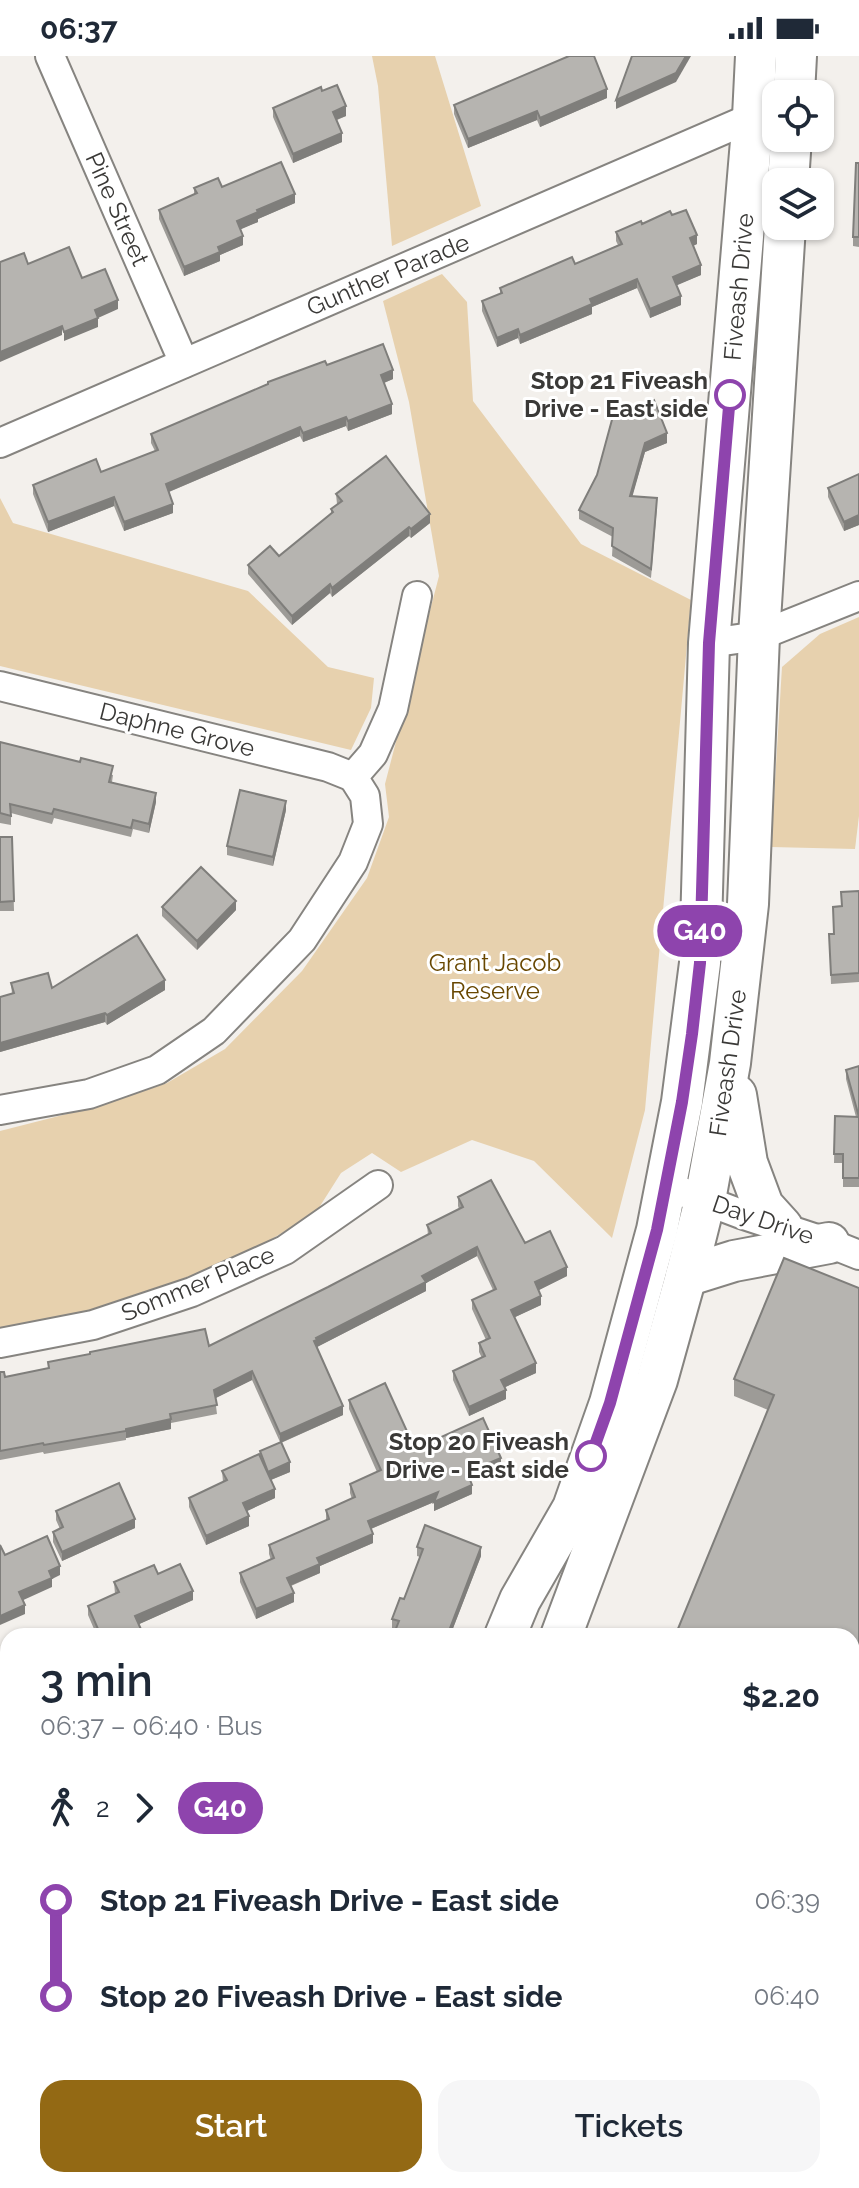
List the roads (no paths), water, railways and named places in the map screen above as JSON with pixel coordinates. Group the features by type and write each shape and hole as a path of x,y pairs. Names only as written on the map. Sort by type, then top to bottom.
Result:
{"main road":[{"name":"Fiveash Drive","path":"756,56 762,93"},
{"path":"795,80 796,56"},
{"name":"Fiveash Drive","path":"508,1628 520,1600 573,1508 610,1403 655,1242 684,1088 700,963 709,643 762,140"},
{"name":"Fiveash Drive","path":"564,1628 657,1380 705,1200 730,1063 748,904 759,636 784,240"},
{"path":"730,1063 747,1163 763,1206 782,1227"},
{"path":"686,1276 734,1261 844,1249"}],"street":[{"name":"Pine Street","path":"50,56 184,363"},
{"name":"Gunther Parade","path":"0,443 762,113"},
{"path":"0,1110 89,1094 157,1070 214,1031 302,940 353,862 368,824 365,796 353,777 373,754 393,709 417,596"},
{"path":"709,643 759,636 859,596"},
{"name":"Daphne Grove","path":"0,686 328,767 353,777"},
{"name":"Sommer Place","path":"0,1343 93,1325 192,1292 285,1250 378,1185"},
{"name":"Day Drive","path":"667,1186 844,1249"}],"place":[{"name":"Stop 21 Fiveash Drive - East side","path":"730,395"},
{"name":"Stop 20 Fiveash Drive - East side","path":"591,1456"}],"park label":[{"name":"Grant Jacob Reserve","path":"495,977"}]}
